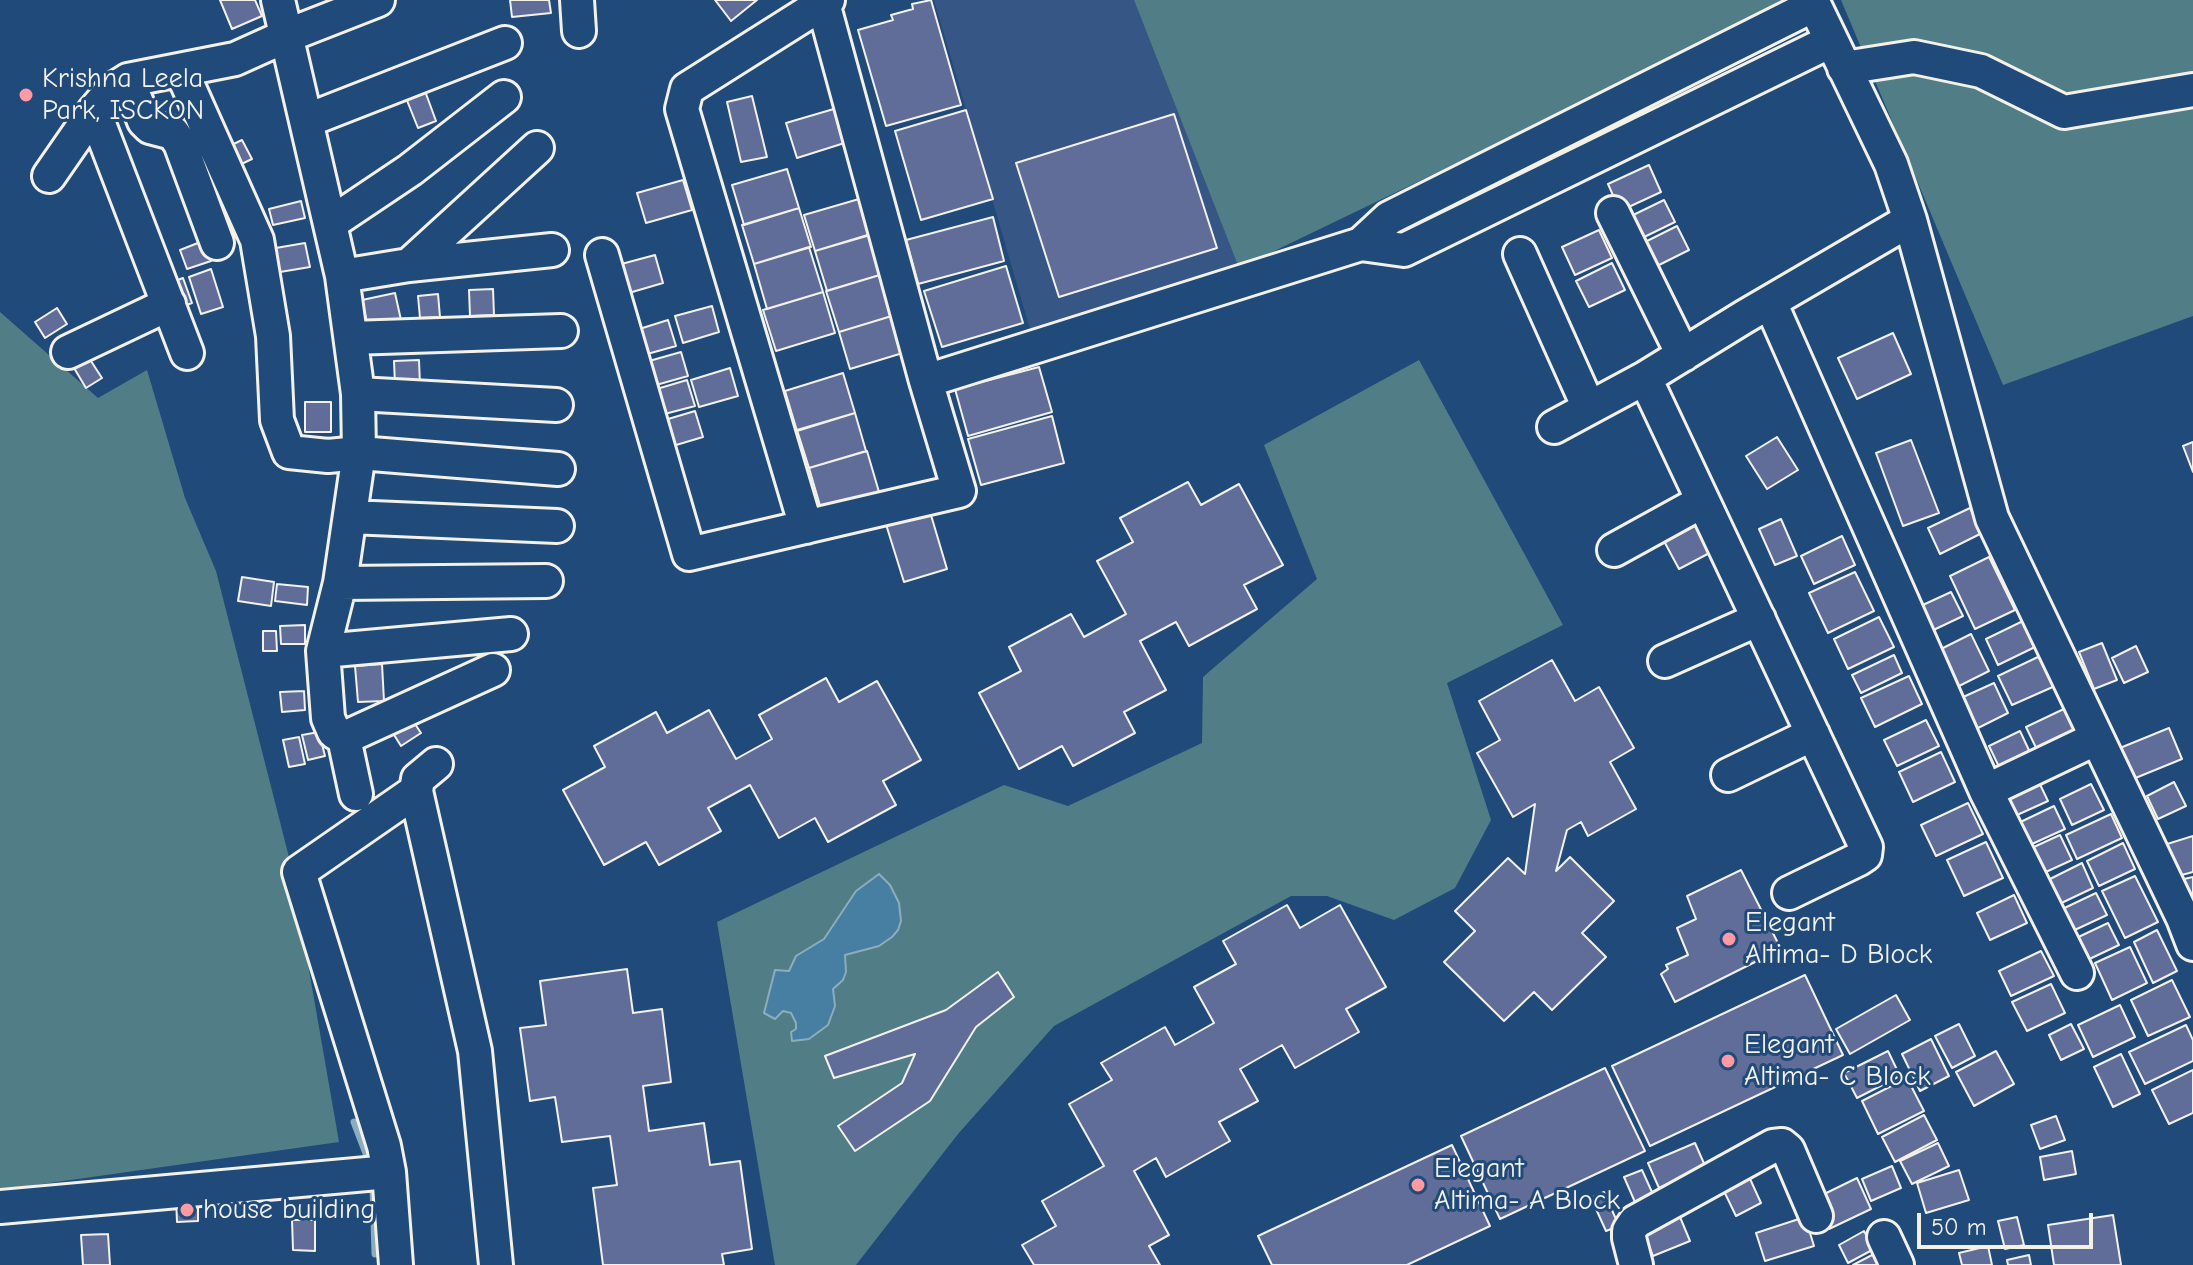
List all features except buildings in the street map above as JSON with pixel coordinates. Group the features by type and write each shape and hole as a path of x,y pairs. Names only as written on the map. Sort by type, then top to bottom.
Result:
{"street":[{"path":"278,0 342,276 358,394 359,453 340,583 323,651 328,718 334,732 344,738 356,794"},
{"path":"49,176 94,111 112,90 128,80 235,59 378,0"},
{"path":"602,255 689,554 806,527 959,491 926,381 826,2 687,89 682,109 806,527"},
{"path":"926,381 1361,244 1389,218 1813,2 1891,164 1910,220 1992,518 2193,944"},
{"path":"308,120 505,43"},
{"path":"1361,244 1404,250 1838,55 1914,57 1981,71 2064,112 2193,90"},
{"path":"181,70 257,240 273,336 277,420 289,452 328,456 359,453 558,469"},
{"path":"128,80 144,121 150,127 173,133 180,143 217,243"},
{"path":"331,223 410,170 504,97"},
{"path":"94,111 187,353"},
{"path":"409,265 537,148"},
{"path":"1613,213 1683,355"},
{"path":"1554,427 1645,378 1910,220"},
{"path":"342,276 409,265 552,250"},
{"path":"1520,254 1589,408"},
{"path":"1770,302 1986,791 2077,973"},
{"path":"68,352 169,304"},
{"path":"351,338 561,331"},
{"path":"1645,378 1866,847 1865,855 1859,859 1789,893"},
{"path":"358,394 556,405"},
{"path":"1614,550 1703,501"},
{"path":"350,517 557,526"},
{"path":"340,583 546,581"},
{"path":"1665,661 1759,619"},
{"path":"323,651 511,634"},
{"path":"344,738 493,670"},
{"path":"1728,775 1813,734"},
{"path":"1986,791 2097,738"},
{"path":"436,764 418,779 416,791 475,1051 496,1265"},
{"path":"396,1265 384,1146 299,872 416,791"},
{"path":"1636,1265 1629,1238 1629,1231 1635,1222 1773,1146 1782,1145 1788,1150 1816,1216"},
{"path":"0,1207 389,1172"}],"shaded area":[{"path":"934,0 1134,0 1239,268 1030,329"},
{"path":"879,874 890,885 899,903 901,921 898,930 879,946 845,955 846,972 843,980 833,989 835,1006 828,1025 809,1039 792,1041 791,1032 796,1029 796,1023 791,1013 783,1011 775,1019 764,1013 775,970 789,971 796,956 824,939 856,891"}],"green space":[{"path":"1134,0 1795,0 1239,268"},
{"path":"1841,0 2193,0 2193,316 2003,385"},
{"path":"0,312 98,398 147,370 185,498 216,571 290,861 339,1142 0,1190"},
{"path":"1419,360 1563,625 1447,683 1491,820 1455,888 1394,920 1327,896 1291,896 1054,1026 958,1134 856,1265 775,1265 717,922 1004,785 1068,806 1202,743 1203,677 1317,579 1264,445"}],"waterway":[{"path":"354,1122 367,1156"},
{"path":"373,1186 375,1254"}],"place":[{"name":"Krishna Leela Park, ISCKON","path":"26,95"},
{"name":"Elegant Altima- D Block","path":"1729,939"},
{"name":"Elegant Altima- C Block","path":"1728,1061"},
{"name":"Elegant Altima- A Block","path":"1418,1185"},
{"name":"house building","path":"187,1210"}]}
